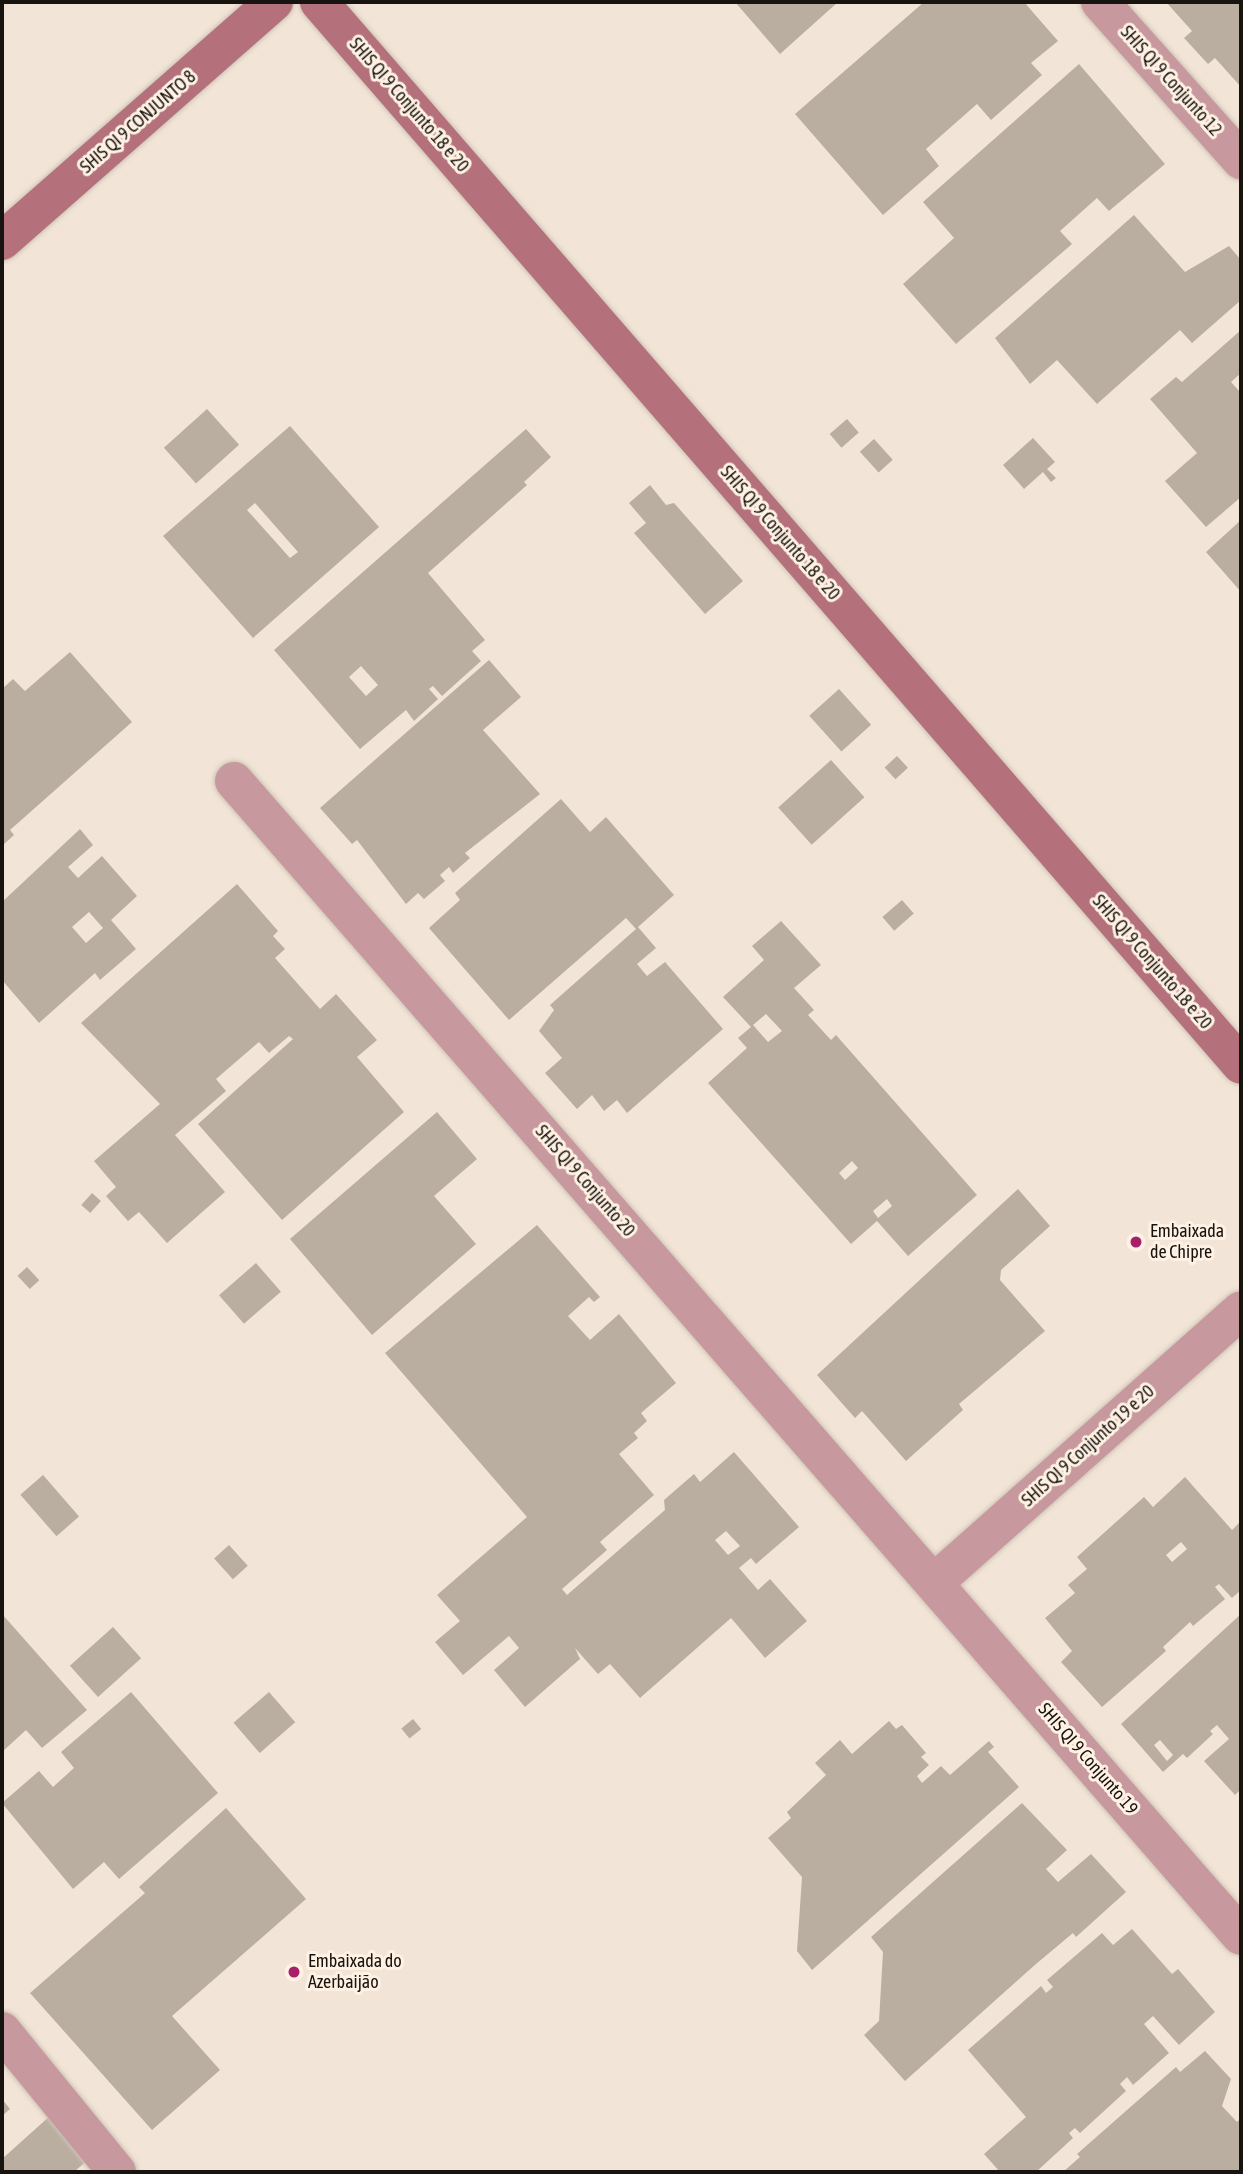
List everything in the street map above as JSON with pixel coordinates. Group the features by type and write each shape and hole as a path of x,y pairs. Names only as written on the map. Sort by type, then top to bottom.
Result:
{"street":[{"name":"SHIS QI 9 CONJUNTO 8","path":"3,237 274,2"},
{"name":"SHIS QI 9 Conjunto 18 e 20","path":"319,2 1241,1065"},
{"name":"SHIS QI 9 Conjunto 12","path":"1100,2 1241,160"},
{"name":"SHIS QI 9 Conjunto 20","path":"234,780 935,1582"},
{"name":"SHIS QI 9 Conjunto 19 e 20","path":"935,1582 1241,1310"},
{"name":"SHIS QI 9 Conjunto 19","path":"935,1582 1241,1936"},
{"path":"2,2031 117,2172"}],"building":[{"path":"735,2 838,2 780,54"},
{"path":"924,2 1024,2 1058,41 1031,63 1042,75 991,120 977,104 926,149 939,166 883,215 795,114"},
{"path":"1166,2 1241,2 1241,87 1215,58 1208,64 1184,38 1192,31"},
{"path":"1079,64 1165,164 1109,211 1097,198 1060,231 1072,244 956,344 903,284 954,238 923,202"},
{"path":"1134,215 1185,272 1229,246 1241,260 1241,300 1192,343 1180,330 1097,404 1057,360 1030,384 995,338"},
{"path":"1241,330 1241,373 1231,382 1241,393 1241,497 1206,527 1165,481 1197,453 1150,399 1176,377 1182,382"},
{"path":"207,409 239,445 196,483 164,448"},
{"path":"847,419 859,433 841,448 830,434"},
{"path":"290,426 379,527 253,638 163,536","holes":["255,503 298,552 290,558 247,510"]},
{"path":"526,429 551,457 524,482 527,485 428,573 485,640 472,651 481,661 442,696 433,686 429,689 438,699 414,721 406,710 360,749 274,650","holes":["361,666 378,685 366,696 349,677"]},
{"path":"1033,438 1055,462 1047,469 1056,478 1051,482 1043,472 1024,489 1003,465"},
{"path":"874,439 893,460 879,473 860,452"},
{"path":"650,485 666,505 674,503 743,581 705,614 634,533 646,523 629,503"},
{"path":"1241,520 1241,592 1206,552"},
{"path":"70,652 132,722 10,830 14,835 2,846 2,689 13,679 25,691"},
{"path":"489,660 521,697 483,730 540,794 465,853 470,858 453,873 449,867 440,875 445,881 424,899 418,893 406,904 357,840 352,844 320,808"},
{"path":"839,689 871,725 841,751 809,716"},
{"path":"897,756 908,768 895,779 885,768"},
{"path":"831,760 864,797 812,845 778,808"},
{"path":"561,799 590,832 606,817 674,895 638,927 656,948 637,964 647,976 665,962 723,1029 627,1113 617,1100 604,1111 592,1095 577,1109 545,1073 562,1058 539,1031 554,1010 550,1005 636,929 626,918 509,1020 429,928 460,900 455,893"},
{"path":"80,829 93,845 68,867 78,878 102,856 137,896 111,920 136,949 100,980 95,973 39,1023 2,980 2,902","holes":["89,912 103,928 86,943 72,927"]},
{"path":"237,884 278,931 273,936 285,949 275,958 320,1009 336,994 377,1040 357,1057 404,1112 282,1220 198,1124 293,1039 289,1036 269,1053 259,1042 216,1079 226,1091 175,1135 225,1192 167,1243 139,1212 128,1221 106,1196 116,1187 94,1161 160,1104 81,1023"},
{"path":"902,900 914,914 894,931 882,917"},
{"path":"781,921 821,965 794,988 814,1010 808,1015 831,1040 836,1035 977,1195 908,1256 877,1221 851,1244 708,1083 747,1048 738,1038 751,1027 723,997 764,960 752,946","holes":["766,1014 782,1031 768,1042 753,1025","852,1161 858,1168 845,1180 839,1173","887,1199 892,1206 878,1218 873,1211"]},
{"path":"437,1112 477,1159 434,1196 476,1244 372,1335 290,1239"},
{"path":"1018,1189 1050,1226 1001,1270 1000,1280 1045,1331 959,1404 963,1410 906,1461 862,1411 855,1418 817,1375"},
{"path":"92,1193 101,1201 90,1213 81,1205"},
{"path":"537,1225 600,1297 594,1302 589,1297 568,1316 590,1340 619,1314 676,1383 641,1413 647,1421 634,1433 638,1438 619,1454 654,1495 600,1542 607,1550 562,1589 567,1595 665,1510 664,1500 694,1474 700,1482 734,1452 799,1527 756,1564 751,1558 739,1568 758,1590 770,1579 807,1621 765,1658 731,1618 640,1698 610,1664 598,1674 575,1648 580,1659 525,1707 494,1670 519,1648 509,1636 463,1675 435,1642 460,1621 437,1595 527,1517 385,1353","holes":["726,1531 740,1546 728,1555 715,1540"]},
{"path":"256,1263 281,1292 244,1324 219,1295"},
{"path":"27,1267 39,1280 30,1289 17,1276"},
{"path":"43,1475 79,1517 56,1536 20,1495"},
{"path":"1185,1477 1232,1530 1241,1521 1241,1590 1232,1598 1219,1584 1215,1587 1225,1599 1193,1626 1190,1622 1163,1647 1166,1651 1102,1707 1061,1662 1072,1651 1045,1618 1075,1593 1068,1585 1087,1569 1077,1557 1144,1497 1153,1507","holes":["1181,1542 1187,1549 1172,1562 1166,1555"]},
{"path":"229,1545 248,1566 233,1579 214,1558"},
{"path":"2,1614 87,1710 42,1748 26,1730 2,1752"},
{"path":"1241,1614 1241,1789 1235,1795 1204,1761 1229,1739 1217,1725 1210,1731 1213,1734 1187,1758 1183,1754 1163,1772 1121,1724","holes":["1160,1740 1173,1755 1167,1761 1154,1745"]},
{"path":"113,1627 141,1658 98,1697 70,1666"},
{"path":"131,1692 218,1793 119,1879 104,1862 73,1889 2,1803 39,1771 53,1787 74,1768 61,1752"},
{"path":"269,1692 295,1722 260,1753 234,1723"},
{"path":"413,1719 421,1729 410,1739 401,1728"},
{"path":"889,1721 896,1729 902,1725 926,1753 921,1757 929,1765 917,1776 922,1783 941,1766 950,1775 989,1741 994,1747 988,1752 1019,1787 812,1970 797,1951 802,1877 768,1838 791,1818 787,1812 826,1775 815,1763 840,1740 852,1754"},
{"path":"1022,1803 1067,1850 1046,1869 1058,1882 1091,1854 1126,1892 1076,1937 1073,1933 1036,1964 905,2081 864,2035 879,2021 883,1952 871,1937"},
{"path":"226,1808 306,1899 172,2016 220,2070 152,2130 30,1993 145,1893 139,1887"},
{"path":"1132,1929 1172,1974 1178,1969 1215,2012 1179,2045 1153,2016 1144,2024 1169,2053 1133,2085 1127,2077 1120,2084 1126,2091 1080,2133 1075,2128 1069,2133 1073,2138 1036,2172 1000,2172 984,2154 1026,2117 968,2050 1041,1986 1046,1993 1053,1987 1047,1980 1102,1933 1113,1945"},
{"path":"1205,2051 1231,2079 1222,2106 1237,2122 1241,2118 1241,2172 1063,2172 1080,2157 1077,2154 1176,2067 1180,2072"},
{"path":"2,2099 10,2109 2,2116"},
{"path":"61,2106 100,2149 74,2172 2,2172 2,2159"}],"place":[{"name":"Embaixada de Chipre","path":"1136,1242"},
{"name":"Embaixada do Azerbaijão","path":"294,1972"}]}
